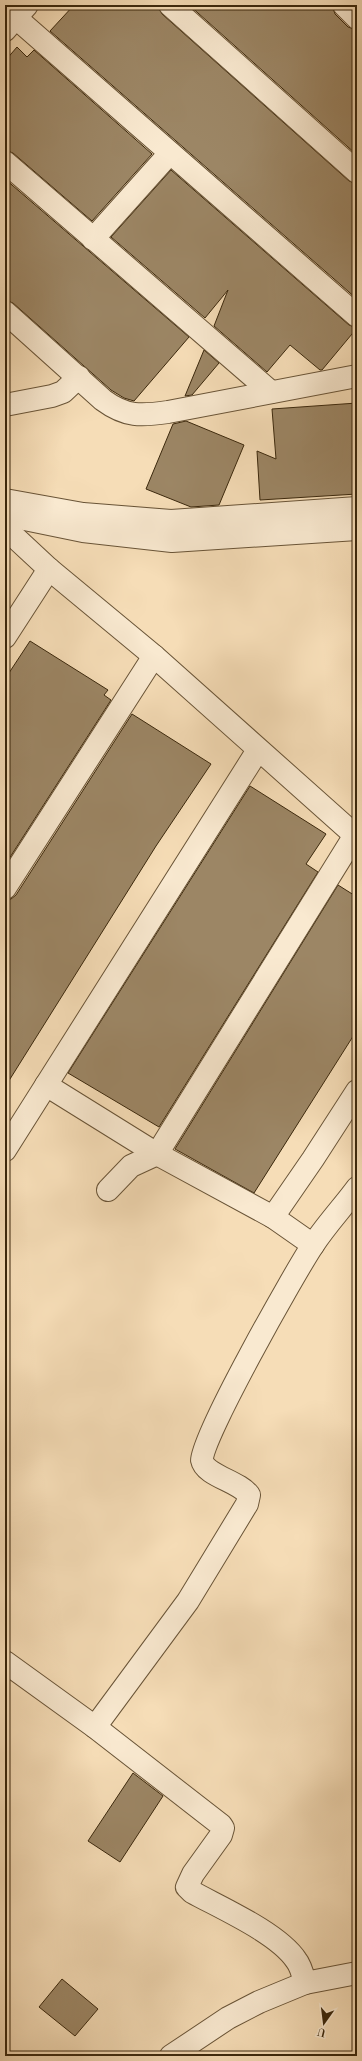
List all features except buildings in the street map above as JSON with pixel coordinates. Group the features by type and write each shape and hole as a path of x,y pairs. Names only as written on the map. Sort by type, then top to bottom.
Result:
{"street":[{"path":"170,5 357,172"},
{"path":"344,5 357,18"},
{"path":"16,17 357,316"},
{"path":"93,239 170,153"},
{"path":"5,162 271,392"},
{"path":"5,312 103,400 116,409 137,415 168,412 357,376"},
{"path":"5,405 52,396 63,392 79,377"},
{"path":"5,500 83,514 171,522 357,508"},
{"path":"5,515 83,531 172,541 357,528"},
{"path":"5,528 49,569 154,656 356,836 157,1154 131,1166 108,1190"},
{"path":"5,637 49,569"},
{"path":"5,888 154,656"},
{"path":"5,1150 258,750"},
{"path":"46,1085 157,1154 273,1217 313,1245"},
{"path":"273,1217 314,1159 357,1091"},
{"path":"95,1727 188,1601 247,1504 249,1495 245,1490 210,1471 204,1464 203,1452 223,1407 313,1245 354,1197"},
{"path":"5,1662 95,1727 221,1825 223,1828 221,1835 192,1874 187,1887 192,1892 260,1929 281,1945 296,1960 305,1983"},
{"path":"171,2056 228,2018 259,2002 305,1983 357,1973"}]}
